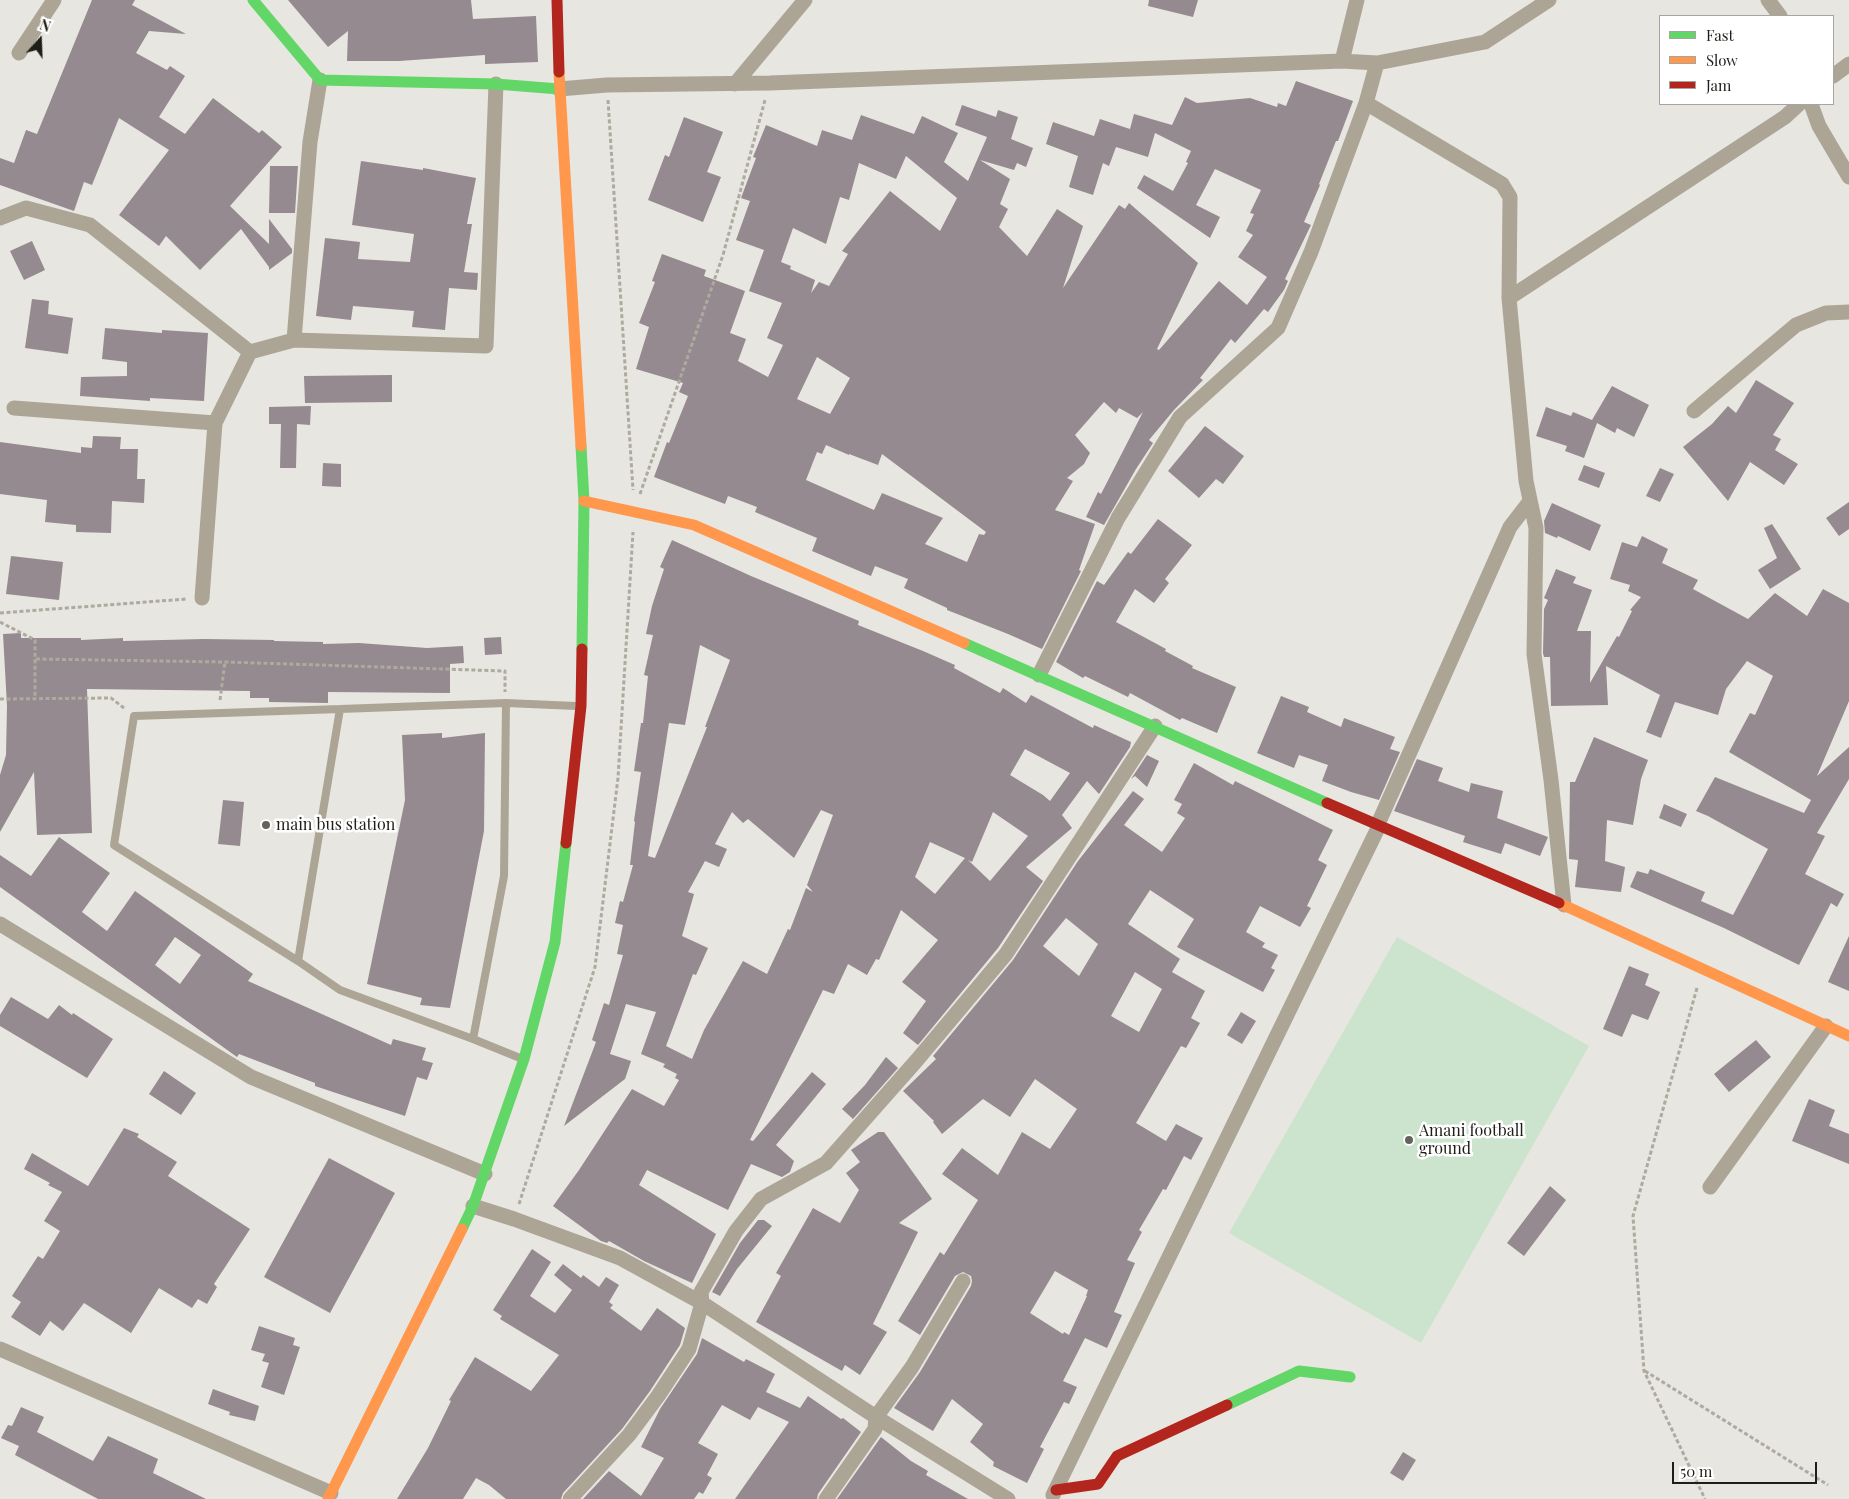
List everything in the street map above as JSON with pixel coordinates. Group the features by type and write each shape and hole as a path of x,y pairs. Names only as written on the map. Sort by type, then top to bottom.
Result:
{"main road":[{"path":"253,0 320,80 496,84 558,90"},
{"path":"330,1496 473,1206 524,1060 555,942 581,706 584,501 558,90 557,0"},
{"path":"584,501 694,525 1379,826 1564,905 1849,1036"},
{"path":"1054,1494 1098,1484 1117,1456 1299,1371 1350,1377"}],"street":[{"path":"19,53 54,0"},
{"path":"735,84 805,0"},
{"path":"1342,61 1357,0"},
{"path":"558,90 607,85 770,83 1342,61 1376,63 1486,42 1549,0"},
{"path":"1768,0 1779,15"},
{"path":"1039,675 1118,518 1180,417 1278,328 1311,252 1366,103 1376,63"},
{"path":"1834,75 1849,64"},
{"path":"294,340 310,142 320,80"},
{"path":"202,598 215,423 250,352 294,340 486,346 496,84"},
{"path":"1366,103 1502,184 1510,197 1509,298 1526,482 1536,528 1534,654 1551,780 1564,905"},
{"path":"1509,298 1785,117 1798,105"},
{"path":"1811,105 1819,126 1849,177"},
{"path":"0,218 26,208 90,225 250,352"},
{"path":"1694,411 1796,325 1826,313 1849,312"},
{"path":"14,408 215,423"},
{"path":"1054,1494 1379,826 1378,824 1510,527 1530,501"},
{"path":"570,1499 629,1435 689,1349 702,1303 701,1292 736,1231 761,1199 826,1163 917,1060 1006,954 1155,726"},
{"path":"0,924 251,1077 485,1174"},
{"path":"1710,1187 1826,1026"},
{"path":"473,1206 620,1258 702,1303 876,1417 1008,1499"},
{"path":"826,1499 875,1429 876,1417 912,1367 962,1281"},
{"path":"0,1349 330,1496"}],"lane":[{"path":"473,1039 504,876 506,702"},
{"path":"524,1060 340,990 298,961 114,844 134,716 506,702 581,706"},
{"path":"298,961 340,709"}],"path":[{"path":"634,511 724,255 770,83"},
{"path":"514,1219 595,967 618,778 634,511 607,85"},
{"path":"0,613 202,598"},
{"path":"0,622 35,640 35,699"},
{"path":"36,659 225,662 505,671 506,702"},
{"path":"219,713 225,662"},
{"path":"0,699 111,698 134,716"},
{"path":"1702,969 1633,1216 1644,1370 1705,1499"},
{"path":"1644,1370 1828,1485"}],"green space":[{"name":"Amani football ground","path":"1397,937 1589,1046 1421,1343 1229,1233"}],"building":[{"path":"92,0 135,0 132,5 186,34 149,31 136,53 167,70 170,66 185,76 159,117 185,134 213,98 259,133 262,130 282,147 230,206 269,244 269,219 292,249 292,253 269,270 269,267 241,229 200,270 166,236 159,246 119,215 169,150 119,118 92,185 84,182 74,211 0,185 0,158 14,163 26,130 37,134"},
{"path":"288,0 471,0 473,19 536,16 538,62 485,64 485,55 399,61 347,61 348,31 328,47"},
{"path":"1149,0 1198,0 1193,17 1148,6"},
{"path":"1296,81 1353,101 1304,222 1311,225 1285,279 1288,281 1284,290 1268,312 1264,309 1235,343 1231,339 1200,378 1203,380 1149,440 1153,443 1104,525 1086,517 1098,492 1101,494 1143,412 1137,418 1119,408 1116,413 1104,402 1075,435 1090,453 1084,464 1067,478 1073,481 1055,510 1095,524 1079,570 1081,571 1042,649 947,610 947,608 904,588 908,579 875,566 871,576 812,551 817,538 755,512 757,507 728,496 725,504 654,477 667,442 669,443 688,396 679,392 683,383 636,369 649,327 639,323 655,282 652,281 662,254 706,270 704,276 745,291 730,333 746,339 738,361 768,377 783,345 767,338 782,303 749,291 764,250 736,240 750,201 741,198 756,158 753,157 766,125 817,146 822,130 852,140 861,115 914,134 922,116 958,133 944,162 968,181 987,137 955,125 962,105 996,117 998,110 1018,117 1011,139 1033,148 1026,167 1017,163 1014,170 980,160 1010,179 1000,204 1008,209 999,227 1027,256 1057,209 1083,226 1063,288 1119,205 1125,209 1129,203 1198,263 1157,349 1159,350 1219,281 1247,305 1267,277 1238,257 1253,235 1246,231 1254,214 1250,213 1261,190 1215,169 1196,205 1220,217 1210,238 1137,188 1144,175 1173,191 1188,163 1186,162 1191,151 1155,133 1148,157 1116,147 1109,166 1103,163 1093,195 1069,187 1078,156 1046,144 1053,122 1094,136 1100,119 1130,129 1134,114 1172,125 1185,97 1197,103 1250,98 1277,107 1278,103 1286,106","holes":["906,156 957,198 940,231 890,191 842,251 848,254 829,286 819,282 811,293 815,280 790,269 791,266 781,262 793,228 826,244 840,197 849,200 859,163 896,179","817,357 850,378 830,414 797,399","826,445 878,465 882,454 986,532 984,535 979,534 967,562 925,544 943,518 882,493 874,510 806,480 817,452 822,454"]},
{"path":"684,117 723,132 707,172 721,177 703,222 648,200 665,155 669,157"},
{"path":"361,161 423,170 423,168 476,178 467,224 472,224 464,272 478,273 477,290 449,288 445,330 412,327 414,311 353,306 351,320 316,316 325,238 360,242 358,259 410,262 414,234 352,225"},
{"path":"270,166 298,166 295,213 269,213"},
{"path":"32,241 45,270 24,280 10,251"},
{"path":"32,299 49,301 48,314 73,318 68,354 25,348"},
{"path":"105,328 162,333 162,330 208,333 204,401 150,398 150,401 80,396 81,377 127,376 127,362 102,359"},
{"path":"392,375 392,402 305,403 304,376"},
{"path":"1756,380 1794,403 1773,435 1781,439 1775,450 1798,464 1784,485 1750,462 1728,501 1683,447 1712,424 1728,406 1736,413"},
{"path":"1612,386 1649,405 1634,437 1617,428 1615,433 1597,423 1584,458 1565,451 1567,446 1536,436 1546,407 1571,416 1573,412 1592,420"},
{"path":"311,406 310,425 297,424 296,468 280,468 281,424 269,424 269,407"},
{"path":"1205,426 1244,456 1223,484 1216,479 1199,498 1168,471"},
{"path":"93,436 121,437 120,449 138,449 137,479 145,479 144,503 112,501 111,533 76,532 76,525 45,522 47,500 0,494 0,442 81,453 81,447 92,448"},
{"path":"323,463 341,464 341,487 322,486"},
{"path":"1584,465 1605,473 1599,488 1578,480"},
{"path":"1660,468 1674,474 1660,502 1646,496"},
{"path":"1849,502 1849,529 1839,536 1826,518"},
{"path":"1552,503 1601,525 1590,551 1558,536 1557,538 1545,533 1544,521"},
{"path":"1158,519 1192,545 1165,579 1169,583 1154,603 1135,589 1116,622 1166,649 1165,651 1193,666 1192,668 1236,687 1217,733 1182,718 1180,720 1130,693 1128,697 1085,676 1083,678 1056,662 1097,581 1104,585 1128,552 1131,554"},
{"path":"1772,524 1801,569 1770,589 1758,570 1777,558 1764,528"},
{"path":"1642,536 1668,549 1662,563 1698,580 1693,589 1748,619 1775,593 1807,616 1823,589 1849,603 1849,701 1817,776 1849,747 1849,779 1817,833 1825,836 1805,874 1844,894 1837,907 1831,903 1799,965 1724,928 1630,887 1637,871 1648,874 1650,869 1705,892 1701,901 1733,915 1768,849 1696,811 1715,777 1804,813 1811,800 1729,752 1750,713 1755,715 1773,676 1747,661 1726,689 1718,715 1675,702 1661,738 1646,732 1660,695 1606,666 1608,705 1551,706 1550,657 1544,657 1543,653 1544,609 1548,600 1544,598 1556,569 1576,577 1573,583 1592,590 1577,631 1591,631 1590,683 1617,636 1619,637 1632,611 1630,610 1641,597 1628,591 1630,585 1610,579 1622,542 1637,547"},
{"path":"672,540 751,576 859,621 858,625 955,665 954,668 1000,693 1003,688 1026,703 1031,695 1093,728 1094,725 1131,742 1130,747 1099,794 1087,781 1062,815 1072,828 1026,867 1043,881 998,948 918,1045 903,1033 926,1001 902,982 938,940 901,910 879,960 876,959 867,975 848,964 834,994 823,990 750,1140 753,1141 812,1072 826,1084 776,1145 794,1161 790,1172 782,1177 751,1164 728,1210 647,1170 639,1185 716,1234 692,1283 644,1261 609,1241 607,1243 601,1241 553,1206 632,1089 664,1106 679,1080 675,1078 677,1074 663,1067 665,1064 641,1054 656,1012 626,1004 610,1054 631,1061 625,1079 564,1126 596,1042 592,1040 604,1003 609,1005 623,955 617,954 623,925 615,923 620,901 623,902 633,865 630,865 641,772 634,771 641,723 643,723 648,676 644,675 653,635 646,634 652,606 664,569 660,567","holes":["700,645 730,660 705,727 707,727 655,858 648,856 669,723 685,725","1025,749 1070,773 1050,801 1010,775","821,810 833,815 807,885 813,892 806,888 790,930 788,929 767,974 743,961 704,1030 692,1059 666,1046 693,974 696,975 708,948 682,936 694,894 688,892 705,861 719,867 727,849 715,844 732,812 743,823 748,819 794,858","993,812 1028,836 990,881 968,860 972,862","930,842 965,858 935,894 915,877"]},
{"path":"11,556 63,562 59,600 6,594"},
{"path":"21,633 21,638 81,638 81,640 123,638 123,641 274,640 427,648 463,646 464,663 450,664 450,693 328,692 328,703 269,702 269,698 250,698 250,691 87,689 92,833 37,835 34,772 0,832 0,775 6,755 7,706 3,634"},
{"path":"501,637 502,654 485,655 484,638"},
{"path":"1281,696 1309,707 1307,712 1341,727 1344,718 1395,737 1390,749 1400,752 1379,800 1322,781 1328,765 1299,755 1294,768 1257,753"},
{"path":"442,733 442,738 485,733 484,831 450,1008 420,1005 422,998 367,984 405,800 402,735"},
{"path":"1594,737 1648,760 1641,779 1633,825 1607,820 1605,861 1625,867 1621,892 1575,887 1578,860 1569,859 1570,782 1575,782"},
{"path":"1147,755 1159,761 1147,787 1135,776 1131,779"},
{"path":"1417,759 1443,768 1438,781 1469,792 1471,783 1503,791 1497,818 1548,837 1540,856 1505,843 1501,854 1463,842 1465,836 1394,811"},
{"path":"1194,763 1233,785 1235,781 1333,830 1318,860 1327,865 1307,906 1311,908 1300,927 1260,906 1246,932 1265,943 1262,947 1278,955 1271,968 1275,970 1263,992 1177,947 1194,919 1150,890 1128,924 1180,959 1172,972 1205,991 1191,1018 1200,1023 1186,1048 1181,1046 1136,1123 1166,1141 1176,1124 1203,1138 1191,1160 1184,1156 1166,1190 1163,1189 1139,1230 1142,1232 1127,1260 1135,1263 1114,1312 1122,1315 1107,1348 1085,1338 1063,1381 1077,1387 1069,1404 1064,1402 1040,1447 1044,1449 1027,1483 993,1466 994,1462 970,1442 983,1424 952,1399 933,1431 894,1408 920,1372 971,1286 971,1276 963,1272 955,1276 920,1335 898,1321 940,1252 944,1255 978,1200 942,1174 962,1148 998,1175 1022,1132 1050,1149 1077,1109 1035,1079 1010,1117 983,1099 942,1134 934,1121 903,1091 936,1059 933,1056 1013,960 1078,861 1133,791 1144,799 1124,825 1162,852 1185,818 1177,813 1182,804 1174,800","holes":["1066,918 1098,944 1079,976 1043,946","1135,972 1162,989 1139,1032 1111,1016","1055,1271 1088,1290 1069,1335 1064,1332 1063,1334 1030,1313"]},
{"path":"223,800 244,802 240,846 218,844"},
{"path":"1664,804 1687,814 1681,827 1659,818"},
{"path":"59,837 110,873 82,912 107,931 135,891 253,974 248,981 391,1045 393,1039 426,1048 422,1060 433,1063 427,1080 417,1077 405,1116 315,1086 315,1083 239,1054 237,1057 0,887 0,855 31,876","holes":["175,937 201,955 180,984 155,965"]},
{"path":"1849,936 1849,991 1828,982"},
{"path":"1629,966 1649,974 1645,985 1660,992 1648,1020 1632,1014 1622,1037 1603,1029"},
{"path":"11,997 48,1019 59,1005 72,1015 73,1013 113,1039 87,1078 0,1026 0,1015"},
{"path":"1241,1012 1256,1021 1242,1044 1227,1035"},
{"path":"1756,1040 1771,1057 1729,1092 1714,1074"},
{"path":"886,1057 898,1068 853,1119 842,1109 865,1085"},
{"path":"164,1071 196,1093 181,1115 149,1094"},
{"path":"1809,1099 1835,1110 1829,1126 1849,1134 1849,1164 1792,1141"},
{"path":"124,1128 139,1134 137,1137 177,1162 168,1176 250,1229 214,1284 217,1287 207,1304 198,1299 192,1308 159,1288 131,1333 84,1303 63,1331 50,1321 40,1336 11,1317 21,1302 12,1296 38,1256 43,1259 60,1231 44,1221 62,1192 24,1169 32,1153 88,1186"},
{"path":"878,1132 884,1132 932,1199 899,1223 918,1232 873,1324 887,1332 860,1375 845,1365 842,1371 756,1322 781,1276 776,1273 813,1208 840,1223 859,1190 846,1173 860,1162 851,1150"},
{"path":"329,1158 395,1193 330,1313 264,1277"},
{"path":"1550,1186 1566,1200 1524,1256 1507,1243"},
{"path":"758,1220 764,1220 772,1226 737,1269 720,1296 712,1292 740,1243"},
{"path":"532,1249 551,1262 530,1296 555,1313 572,1290 554,1275 563,1264 581,1278 583,1275 599,1287 606,1277 619,1285 609,1302 613,1305 610,1308 641,1331 657,1308 685,1328 680,1345 622,1429 563,1493 561,1499 506,1499 489,1485 476,1478 463,1499 397,1499 428,1448 451,1401 449,1400 475,1357 531,1391 559,1355 500,1319 502,1316 493,1310"},
{"path":"259,1326 295,1338 293,1345 300,1347 284,1395 261,1387 269,1363 262,1361 265,1354 251,1350"},
{"path":"702,1338 744,1362 746,1359 775,1374 766,1392 800,1408 808,1396 861,1432 818,1494 817,1499 735,1499 789,1422 758,1407 750,1420 722,1405 698,1443 718,1454 707,1475 712,1478 703,1494 699,1492 694,1499 583,1499 609,1471 641,1496 664,1458 641,1447 660,1409 697,1354"},
{"path":"213,1389 259,1406 255,1421 229,1415 230,1412 208,1404"},
{"path":"21,1407 44,1417 37,1432 93,1461 108,1436 158,1459 153,1473 206,1499 98,1499 15,1455 19,1446 1,1438 8,1425 12,1426"},
{"path":"881,1437 911,1461 928,1471 926,1475 968,1499 837,1499"},
{"path":"1403,1452 1416,1460 1403,1481 1390,1473"}],"traffic: fast":[{"path":"253,0 320,80 496,84 559,89"},
{"path":"581,446 584,501 582,649"},
{"path":"964,643 1327,803"},
{"path":"462,1229 473,1206 524,1059 555,942 566,843"},
{"path":"1227,1405 1299,1371 1350,1377"}],"traffic: slow":[{"path":"559,72 581,446"},
{"path":"584,501 694,525 964,643"},
{"path":"1559,903 1849,1036"},
{"path":"328,1499 462,1229"}],"traffic: jam":[{"path":"557,0 559,72"},
{"path":"566,843 581,706 582,649"},
{"path":"1327,803 1559,903"},
{"path":"1056,1490 1098,1484 1117,1456 1227,1405"}],"place":[{"name":"main bus station","path":"266,825"},
{"name":"Amani football ground","path":"1409,1140"}]}
